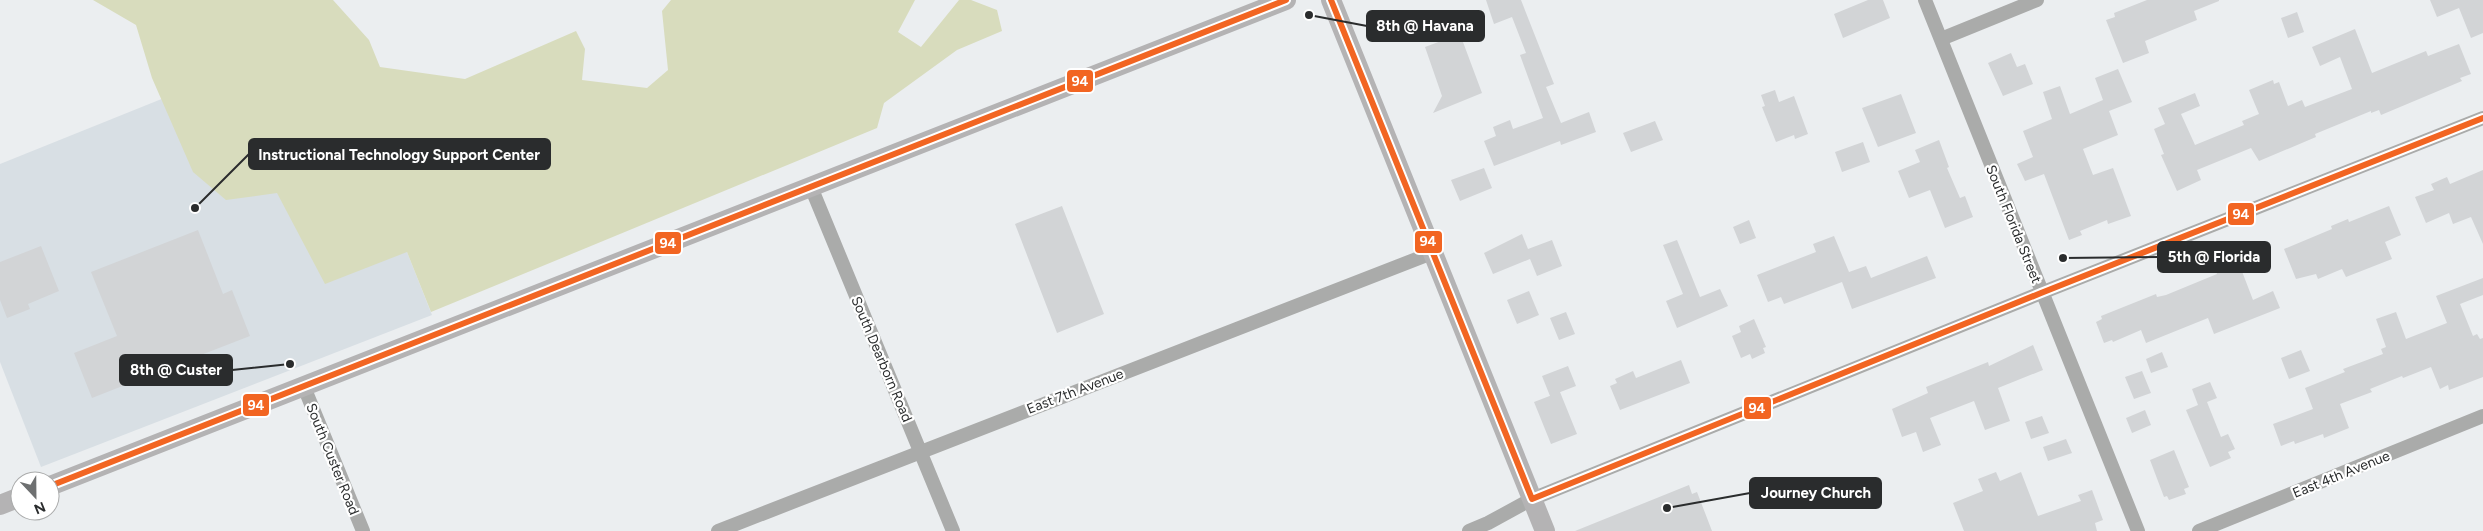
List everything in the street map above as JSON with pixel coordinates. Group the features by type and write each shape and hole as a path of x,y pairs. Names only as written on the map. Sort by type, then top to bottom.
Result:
{"street":[{"path":"60,482 1286,0"},
{"path":"1331,0 1544,531"},
{"name":"South Florida Street","path":"1925,0 2138,531"},
{"path":"1941,39 2037,0"},
{"path":"1469,531 1532,499 2041,293 2483,118"},
{"name":"South Dearborn Road","path":"811,187 953,531"},
{"name":"East 7th Avenue","path":"718,531 1432,253"},
{"name":"South Custer Road","path":"304,387 363,531"},
{"name":"East 4th Avenue","path":"2198,531 2483,416"}],"shaded area":[{"path":"321,35 432,315 41,467 0,362 0,164"}],"green space":[{"path":"93,0 333,0 369,40 380,67 465,79 576,31 585,49 582,80 647,88 668,70 662,11 671,0 915,0 898,32 921,47 959,0 971,0 997,10 1002,31 957,50 884,103 877,128 431,312 407,252 325,284 277,193 226,200 193,172 152,78 136,25"}],"building":[{"path":"1486,0 1521,0 1554,84 1546,87 1561,123 1589,112 1596,132 1561,145 1560,141 1494,166 1484,141 1496,136 1493,127 1510,120 1513,129 1543,118 1520,55 1526,53 1512,17 1494,24"},
{"path":"1868,0 1883,0 1890,18 1843,38 1834,14"},
{"path":"2147,0 2219,1 2194,11 2197,20 2145,41 2149,53 2123,63 2106,20 2115,17 2114,13"},
{"path":"2430,0 2483,0 2483,33 2471,38 2459,8 2437,17"},
{"path":"2297,12 2304,32 2288,38 2281,18"},
{"path":"2355,29 2372,73 2426,51 2428,56 2459,44 2471,74 2460,78 2462,81 2381,115 2379,110 2371,113 2371,111 2315,134 2316,137 2259,161 2251,148 2197,170 2201,180 2177,191 2161,155 2164,154 2154,129 2165,124 2158,108 2195,93 2200,106 2181,114 2195,145 2244,125 2242,121 2259,114 2249,90 2273,80 2274,84 2279,82 2288,106 2302,100 2305,107 2352,89 2340,57 2320,66 2312,47"},
{"path":"1460,34 1482,93 1433,113 1442,96 1425,47"},
{"path":"2011,53 2017,67 2025,64 2033,84 2003,96 1988,63"},
{"path":"2118,69 2132,102 2109,111 2118,135 2083,149 2093,175 2113,168 2131,216 2108,224 2107,220 2080,231 2082,235 2069,240 2044,174 2025,181 2017,164 2033,157 2023,131 2052,119 2043,92 2060,86 2070,114 2103,100 2095,78"},
{"path":"1775,90 1779,102 1794,96 1808,134 1795,139 1794,135 1776,142 1762,107 1765,106 1761,95"},
{"path":"1901,94 1916,133 1878,147 1862,108"},
{"path":"1655,121 1663,140 1631,152 1623,133"},
{"path":"1939,140 1949,167 1947,168 1960,198 1965,196 1973,217 1945,228 1930,190 1909,198 1898,171 1920,162 1915,150"},
{"path":"1863,142 1870,162 1842,172 1835,152"},
{"path":"1484,168 1492,188 1460,201 1451,180"},
{"path":"2483,170 2483,244 2471,217 2453,224 2449,213 2426,223 2415,197 2434,190 2431,184 2447,177 2450,184"},
{"path":"1062,206 1104,314 1057,333 1015,224"},
{"path":"2389,206 2401,235 2385,242 2392,259 2346,277 2342,269 2318,279 2316,274 2296,279 2284,249 2332,229 2331,226 2348,219 2349,222"},
{"path":"1749,220 1756,238 1740,244 1733,227"},
{"path":"198,230 223,294 232,290 250,336 188,360 187,356 152,370 153,374 92,398 74,353 117,336 91,272"},
{"path":"1522,234 1528,249 1552,240 1562,266 1537,276 1530,259 1493,274 1484,253"},
{"path":"1834,236 1849,272 1866,266 1871,278 1927,256 1936,278 1852,309 1842,282 1784,304 1781,297 1768,302 1757,275 1816,252 1813,244"},
{"path":"1677,240 1700,297 1720,289 1728,306 1677,328 1666,301 1683,294 1663,245"},
{"path":"41,246 59,291 28,304 30,309 7,318 0,300 0,262"},
{"path":"2238,261 2253,300 2273,291 2280,308 2214,334 2208,318 2146,343 2141,330 2113,342 2112,340 2104,343 2096,322 2102,319 2101,316 2156,294 2157,297 2166,295 2217,274 2215,269"},
{"path":"2483,278 2483,295 2460,304 2473,336 2477,334 2480,339 2483,338 2483,377 2449,390 2448,385 2440,389 2431,367 2403,378 2402,376 2370,389 2372,392 2340,404 2349,428 2324,438 2323,434 2295,444 2294,441 2281,446 2273,424 2313,409 2305,388 2345,372 2343,369 2383,354 2381,349 2386,347 2376,319 2396,312 2406,339 2447,323 2436,296"},
{"path":"1529,291 1539,315 1517,324 1507,300"},
{"path":"1566,312 1575,334 1559,340 1550,318"},
{"path":"1754,319 1766,347 1763,348 1765,353 1752,359 1750,354 1741,358 1732,336 1741,332 1739,326"},
{"path":"2033,345 2043,370 1998,388 2010,421 1985,430 1974,401 1930,418 1941,445 1923,452 1916,432 1902,437 1892,409 1928,393 1926,387 1988,362 1989,366"},
{"path":"2301,350 2310,371 2289,379 2281,358"},
{"path":"2162,352 2168,367 2151,373 2146,359"},
{"path":"1681,360 1690,383 1620,410 1610,386 1617,383 1615,379 1633,371 1636,378"},
{"path":"1568,366 1576,386 1550,396 1542,376"},
{"path":"2142,371 2151,393 2134,399 2125,377"},
{"path":"2210,382 2217,398 2207,402 2221,437 2228,434 2235,449 2228,452 2231,458 2210,467 2186,410 2198,405 2192,389"},
{"path":"1560,392 1577,434 1551,444 1534,402"},
{"path":"2145,410 2151,425 2132,433 2126,418"},
{"path":"2042,416 2049,433 2031,439 2025,422"},
{"path":"2066,439 2072,453 2048,461 2043,447"},
{"path":"2174,450 2189,487 2184,489 2186,494 2169,500 2167,496 2164,497 2150,460"},
{"path":"1996,472 2000,481 2021,472 2038,516 2081,501 2078,495 2092,490 2103,520 2095,523 2097,531 1964,531 1953,503 1983,491 1978,479"},
{"path":"1689,485 1692,494 1697,492 1712,531 1575,531"}],"transit line":[{"name":"94","path":"60,482 1286,0"},
{"name":"94","path":"1331,0 1532,499 2041,293 2483,118"}],"place":[{"name":"8th @ Havana","path":"1309,15"},
{"name":"Instructional Technology Support Center","path":"195,208"},
{"name":"5th @ Florida","path":"2063,258"},
{"name":"8th @ Custer","path":"290,364"},
{"name":"Journey Church","path":"1667,508"}]}
